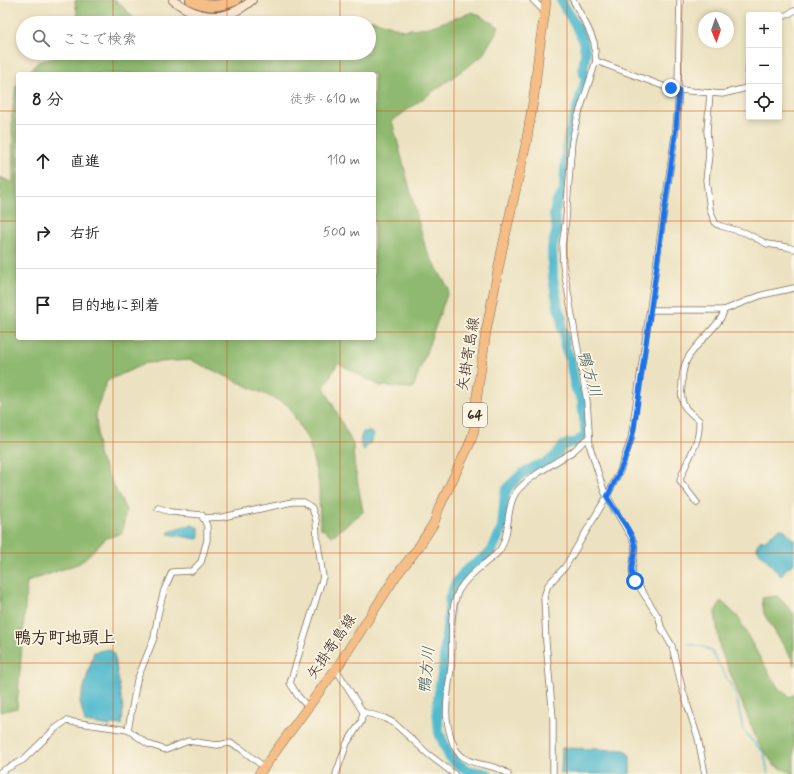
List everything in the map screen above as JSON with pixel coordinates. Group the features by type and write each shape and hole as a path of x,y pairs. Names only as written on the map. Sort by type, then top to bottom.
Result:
{"highway":[{"path":"191,0 202,5 217,6 236,0"}],"main road":[{"name":"矢掛寄島線","path":"262,771 336,669 396,576 418,548 434,523 439,508 467,450 474,430 484,344 502,250 526,144 534,96 546,0"}],"street":[{"path":"173,0 189,11 206,16 230,14 252,0"},
{"path":"533,0 545,12"},
{"path":"573,0 594,42 596,61 576,119 572,141 566,219 562,246 568,300 587,401 587,440 606,499 634,542 635,551 632,572 633,577 660,618 661,627 672,646 682,688 698,738 706,774"},
{"path":"553,774 553,718 546,642 544,597 548,585 565,567 606,499 620,471 631,440 673,149 679,90 680,0"},
{"path":"782,17 794,11"},
{"path":"596,61 679,90 722,94 747,88 747,84"},
{"path":"710,93 707,131 709,154 706,185 710,210 716,224 746,233 767,244 794,249"},
{"path":"650,310 724,310 762,295 794,288"},
{"path":"697,502 680,481 696,444 699,432 699,420 686,410 681,396 682,373 686,361 704,337 721,319 724,310"},
{"path":"508,774 496,768 473,763 465,759 456,749 449,734 446,718 448,680 451,668 453,615 456,598 460,590 476,570 499,551 505,538 511,503 517,490 527,481 587,440"},
{"path":"203,518 223,517 292,502 304,502 312,508 316,520 317,538 323,577 290,683 308,708"},
{"path":"128,730 137,680 154,638 164,590 172,572 192,571 201,562 207,540 207,526 202,515 171,512 158,508"},
{"path":"336,669 363,712 384,718 394,723 428,754 454,774"},
{"path":"336,774 347,743 361,722 363,712"},
{"path":"0,772 23,760 56,728 66,721 128,730 148,744 166,750 188,741 217,745 230,742 240,748 262,771"}],"green space":[{"path":"76,0 116,0 132,16 78,16 75,2"},
{"path":"473,12 499,27 482,56 392,121 426,250 449,289 413,388 380,386 338,363 324,387 353,445 354,462 363,512 332,536 320,527 319,484 309,442 288,405 191,360 146,363 107,381 96,411 98,455 126,510 122,533 105,539 80,563 27,582 17,708 0,712 0,177 13,183 12,115 16,86 16,340 376,340 376,72 29,72 38,62 45,60 376,60 376,21 403,30 429,27"},
{"path":"777,596 794,613 794,666 792,659 764,614 762,598"},
{"path":"721,601 737,616 779,689 790,697 794,694 794,774 774,765 758,743 720,648 715,612"}],"water":[{"path":"363,432 370,432 374,435 364,450 360,441"},
{"path":"192,525 199,528 199,538 197,539 168,534 180,527"},
{"path":"779,529 785,530 794,540 794,563 785,570 781,576 757,549 757,545 762,539 764,541"},
{"path":"110,649 113,652 115,659 123,709 122,725 111,724 110,726 85,722 80,702 94,652"},
{"path":"562,748 625,750 630,756 630,774 561,774"}],"waterway":[{"name":"鴨方川","path":"488,774 471,771 454,761 449,756 439,733 437,709 443,669 450,596 456,583 464,572 491,552 502,528 505,493 509,486 523,473 548,462 563,446 569,443 576,443 586,435 582,399 575,387 570,359 565,347 564,332 562,330 562,317 558,308 553,278 552,248 557,229 554,216 556,203 564,192 566,150 569,134 586,79 583,72 585,51 582,37 561,0"},
{"path":"607,502 614,514"},
{"path":"631,578 629,570 632,544"},
{"path":"668,635 673,639"},
{"path":"688,644 704,647 712,652 736,695 743,729 764,753 768,774"}],"district":[{"name":"鴨方町地頭上","path":"65,638"}],"route":[{"path":"635,581 632,575 635,545 607,497 623,465 634,428 676,128 679,90 671,88"}]}
